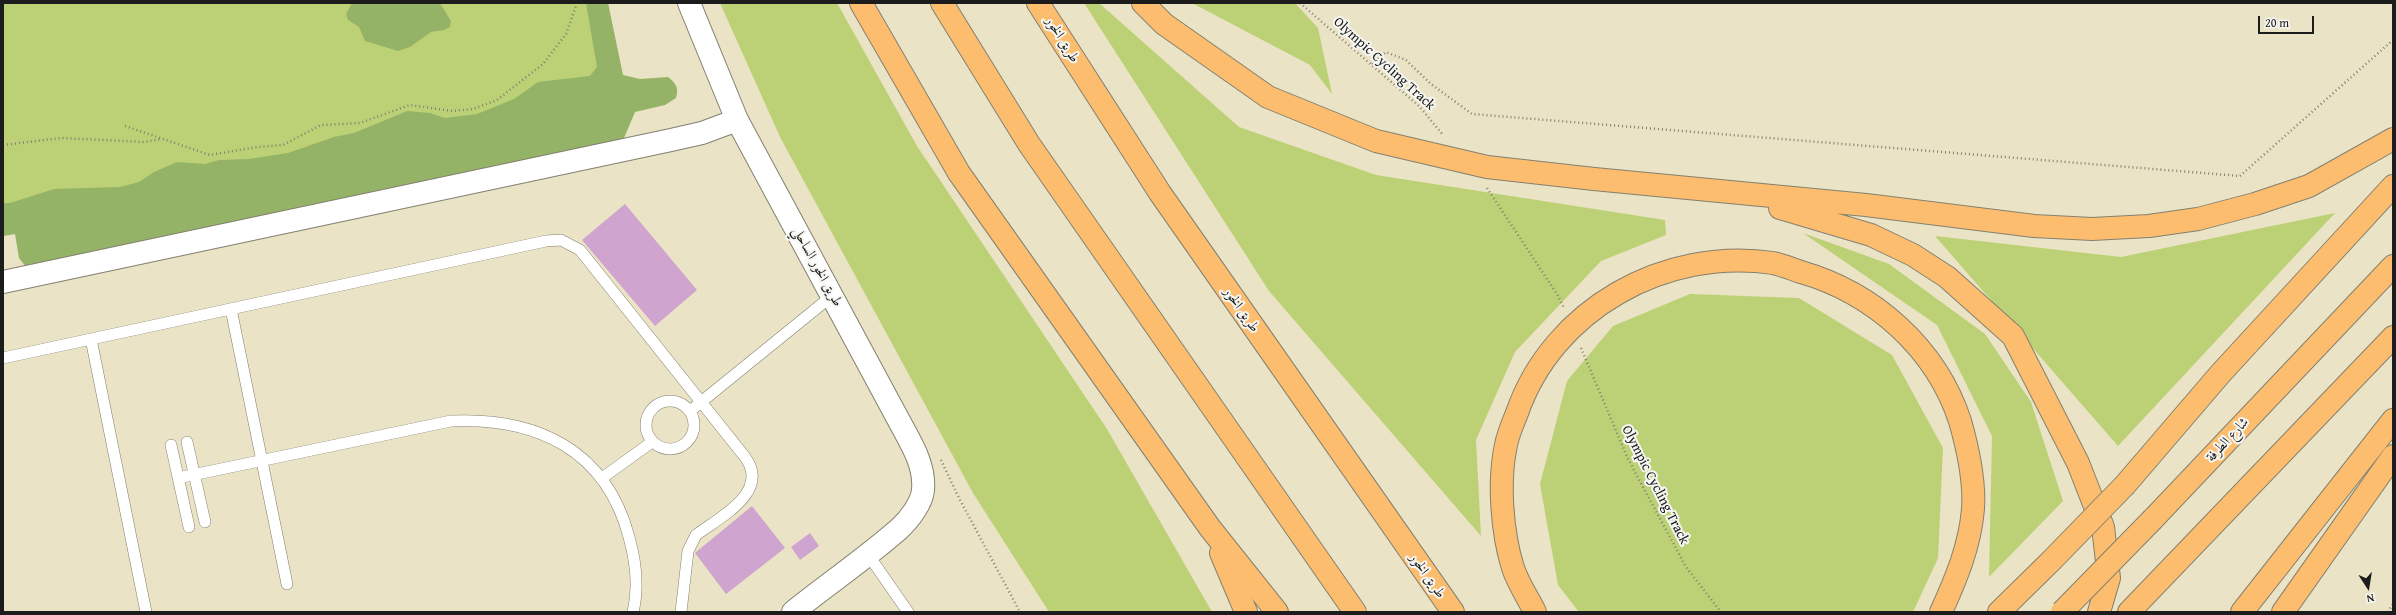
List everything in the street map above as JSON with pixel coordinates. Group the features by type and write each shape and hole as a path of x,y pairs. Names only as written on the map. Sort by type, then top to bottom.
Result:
{"main road":[{"path":"861,3 959,173 1210,528 1277,612"},
{"path":"942,3 1029,144 1355,612"},
{"name":"طريق الخور","path":"1038,3 1160,193 1453,612"},
{"path":"1143,3 1164,24 1268,97 1376,141 1487,167 1702,191 1866,205 2034,226 2092,229 2148,226 2198,219 2255,204 2308,186 2393,140"},
{"path":"1999,612 2125,485 2221,372 2393,186"},
{"path":"1702,191 1801,213 1871,235 1913,255 1948,277 2014,336 2078,463 2103,527 2109,578 2099,612"},
{"path":"1535,612 1514,568 1501,508 1506,446 1526,388 1561,336 1606,299 1658,273 1715,261 1773,263 1829,280 1880,310 1925,355 1952,397 1969,451 1973,508 1962,564 1941,612"},
{"name":"شارع الطرفة","path":"2062,612 2153,519 2393,266"},
{"path":"2129,612 2393,337"},
{"path":"2242,612 2393,420"},
{"path":"2283,612 2393,456"},
{"path":"1210,528 1246,612"}],"street":[{"name":"طريق الخور الساحلي","path":"689,3 737,120 917,453 923,473 923,491 917,507 900,528 793,612"},
{"path":"3,282 671,140 702,133 737,120"}],"lane":[{"path":"3,358 538,243 561,240 580,250 750,463 753,477 750,492 745,498 696,535 691,542 688,551 681,612"},
{"path":"690,411 832,295"},
{"path":"231,309 287,584"},
{"path":"91,339 146,612"},
{"path":"672,401 681,403 690,411 694,424 693,432 683,446 667,450 652,442 647,435 646,422 650,410 656,405 672,401"},
{"path":"178,478 451,421 474,420 517,426 557,441 592,465 602,478 619,508 633,552 636,599 633,612"},
{"path":"188,442 205,522"},
{"path":"602,478 652,442"},
{"path":"171,445 188,527"},
{"path":"867,553 908,612"}],"path":[{"path":"125,126 201,154 222,155 257,147 282,145 321,125 360,123 402,106 418,105 452,111 480,107 497,100 543,64 566,34 577,3"},
{"name":"Olympic Cycling Track","path":"1300,3 1419,106 1446,139"},
{"path":"1372,64 1386,52 1406,60 1431,84 1472,114 2240,176 2393,40"},
{"path":"3,145 61,138 145,142 162,139"},
{"path":"1487,187 1553,288 1566,311"},
{"name":"Olympic Cycling Track","path":"1579,344 1628,459 1686,567 1722,612"},
{"path":"2388,612 2393,604"}],"green space":[{"path":"3,3 608,3 621,106 3,236"},
{"path":"352,3 440,3 451,21 450,27 444,30 431,32 410,47 398,51 365,41 359,27 348,20 346,14"},
{"path":"586,3 608,3 623,75 640,79 668,77 673,81 677,89 676,98 665,105 635,112 624,138 617,142 26,267 19,258 15,234 3,236 3,203 10,203 54,189 120,187 139,182 154,172 177,162 205,164 219,160 249,159 288,153 334,137 354,133 407,111 430,113 445,118 477,114 514,99 538,82 590,76 597,67"},
{"path":"720,3 837,3 917,146 1107,429 1212,612 1049,612 973,493 780,137"},
{"path":"1084,3 1099,3 1239,127 1376,175 1665,220 1666,235 1601,261 1515,352 1476,440 1481,536 1269,291"},
{"path":"1192,3 1295,3 1318,28 1332,94 1310,65"},
{"path":"2335,213 2118,446 1935,236 2121,257"},
{"path":"1803,233 1889,264 1985,334 2031,402 2063,501 1989,577 1992,436 1937,325"},
{"path":"1690,294 1799,298 1892,355 1943,448 1938,558 1913,612 1579,612 1558,585 1540,484 1567,381 1613,326"}],"building":[{"path":"625,204 697,290 655,326 582,240"},
{"path":"752,506 785,548 726,594 695,553"},
{"path":"810,533 819,546 800,560 791,547"}]}
